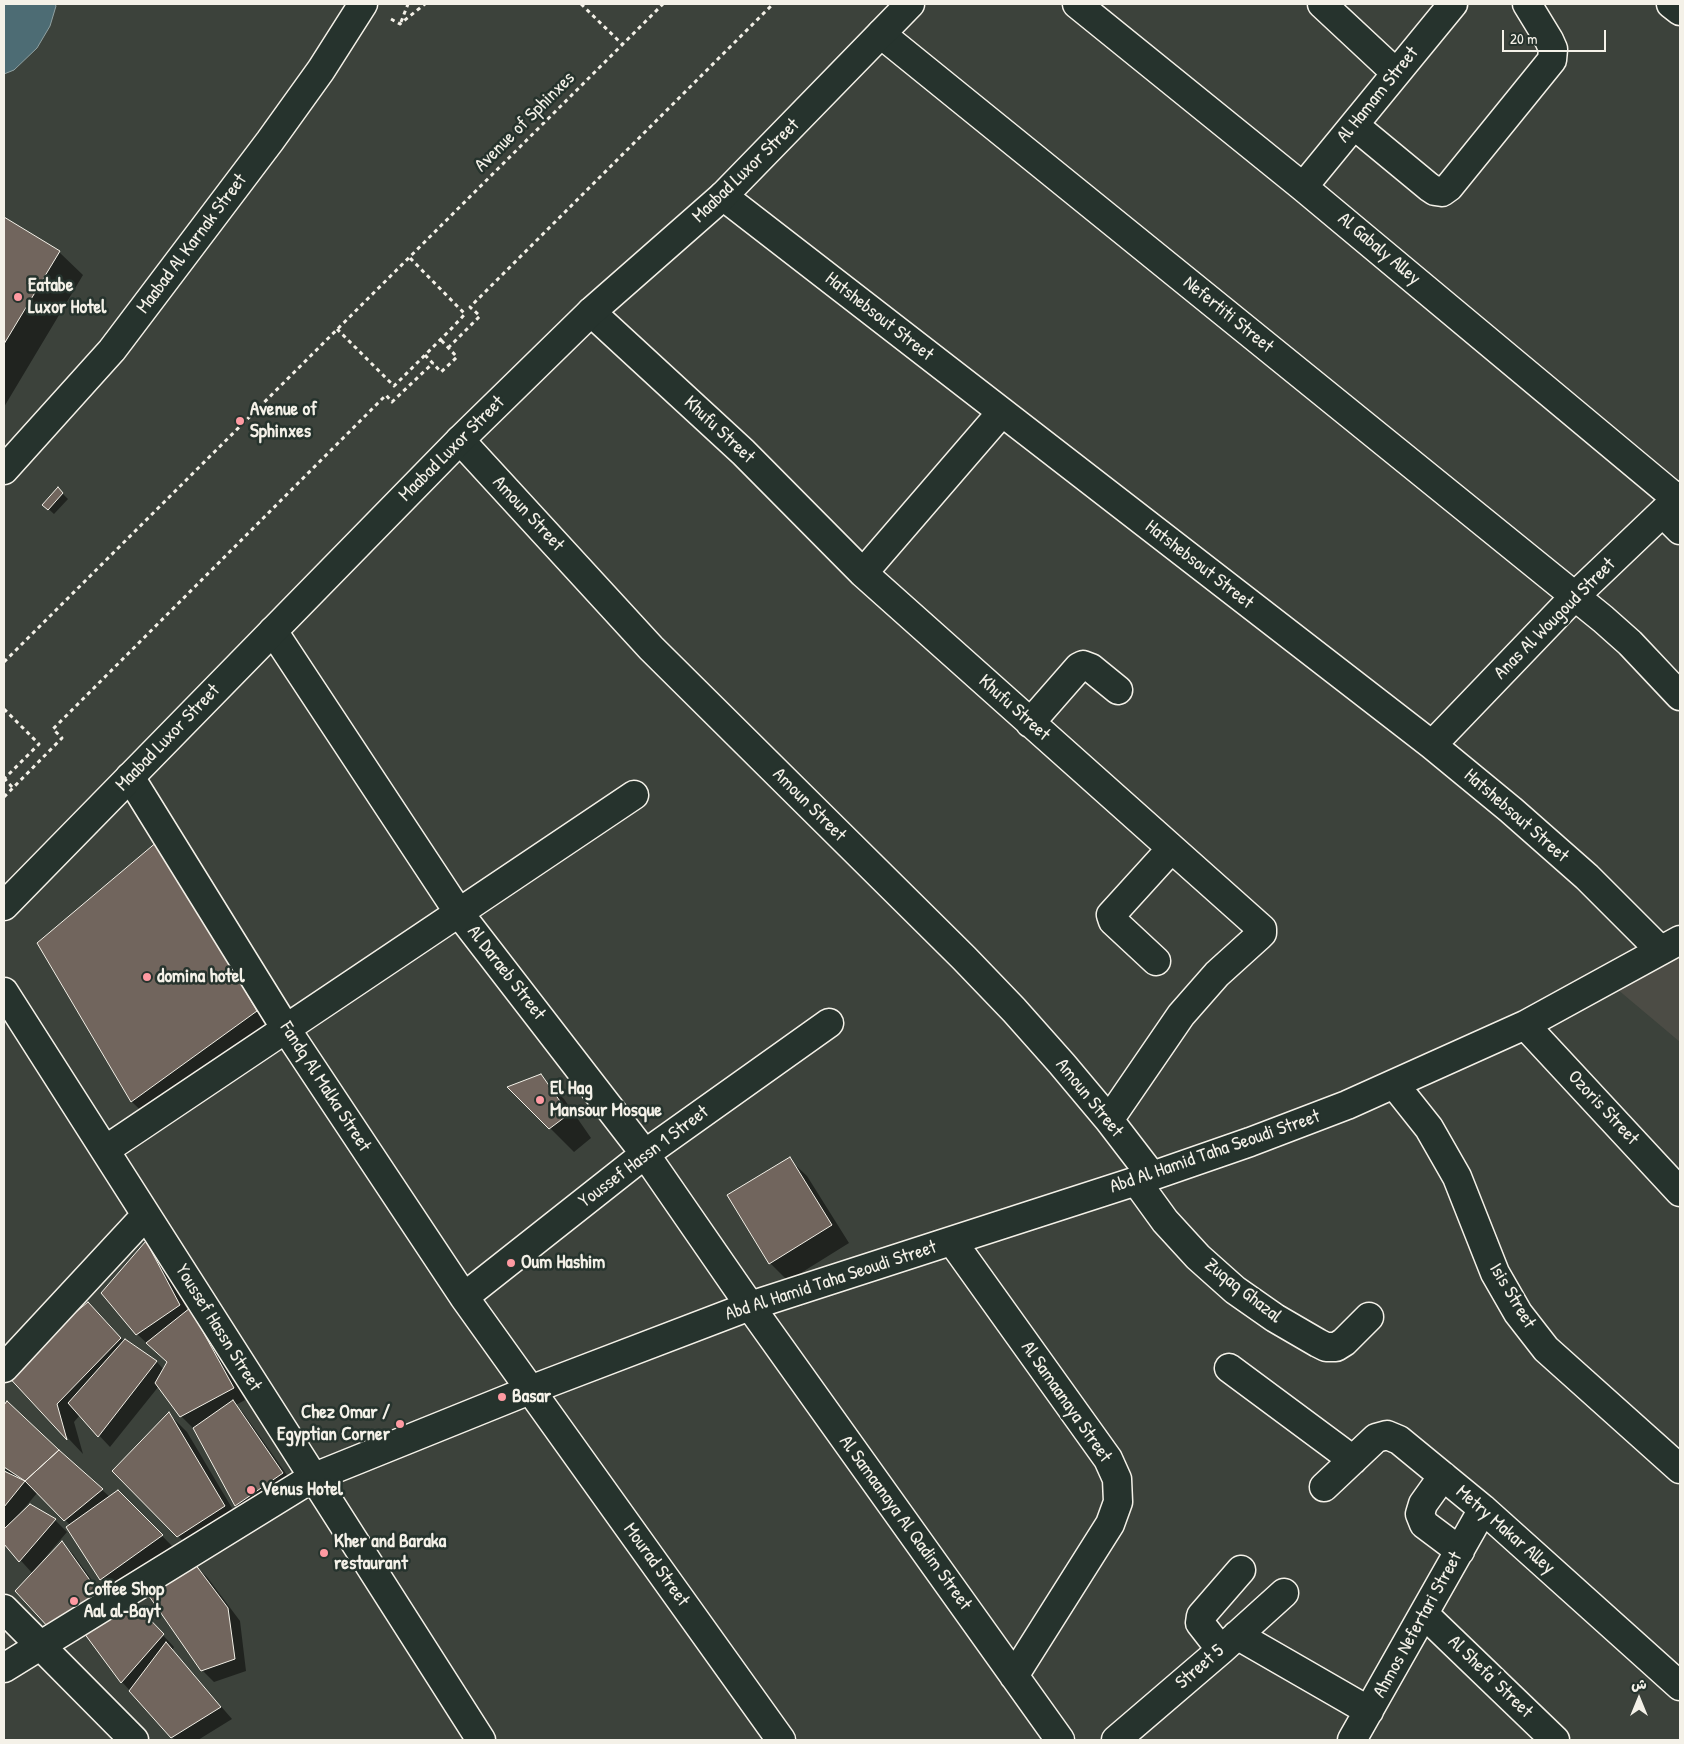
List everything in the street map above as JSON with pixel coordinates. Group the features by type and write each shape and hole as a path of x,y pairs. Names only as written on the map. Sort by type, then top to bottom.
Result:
{"street":[{"name":"Maabad Luxor Street","path":"4,906 460,440 591,312 723,196 910,4"},
{"name":"Al Gabaly Alley","path":"1077,4 1304,186 1675,509"},
{"path":"1322,4 1396,73"},
{"name":"Al Hamam Street","path":"1304,186 1454,4"},
{"path":"1354,125 1429,187 1435,191 1442,192 1449,187 1552,60 1552,49 1549,40 1527,4"},
{"path":"1671,4 1680,11"},
{"name":"Maabad Al Karnak Street","path":"4,470 112,350 270,141 321,70 373,9"},
{"name":"Nefertiti Street","path":"881,34 1603,619 1630,643 1680,696"},
{"name":"Hatshebsout Street","path":"723,196 1432,745 1511,810 1586,877 1670,945"},
{"name":"Khufu Street","path":"591,312 743,452 863,573 1262,930 1262,934 1198,993 1109,1120"},
{"path":"863,573 1002,412"},
{"name":"Amoun Street","path":"460,440 651,648 964,958 1014,1010 1109,1120 1144,1178"},
{"name":"Anas Al Wougoud Street","path":"1432,745 1575,596 1675,509"},
{"name":"Al Daraeb Street","path":"273,632 459,913 644,1154 750,1306"},
{"path":"1030,722 1079,667 1091,668 1118,690"},
{"name":"Fandq Al Malka Street","path":"130,777 286,1029 464,1297 530,1390"},
{"path":"105,1150 634,795"},
{"path":"1156,961 1113,921 1111,915 1171,849"},
{"name":"Abd Al Hamid Taha Seoudi Street","path":"4,1668 312,1478 530,1390 750,1306 1144,1178 1250,1142 1347,1105 1525,1024 1589,991 1670,945"},
{"name":"Youssef Hassn Street","path":"4,992 312,1478 481,1740"},
{"name":"Youssef Hassn 1 Street","path":"464,1297 644,1154 829,1023"},
{"name":"Ozoris Street","path":"1525,1024 1680,1192"},
{"name":"Isis Street","path":"1394,1084 1429,1128 1457,1177 1495,1273 1518,1313 1546,1349 1680,1469"},
{"name":"Zuqaq Ghazal","path":"1144,1178 1165,1220 1198,1257 1235,1290 1275,1318 1326,1347 1336,1347 1344,1342 1369,1317"},
{"path":"4,1368 146,1215"},
{"name":"Al Samaanaya Street","path":"952,1241 1108,1458 1117,1479 1118,1502 1110,1524 1014,1676"},
{"name":"Al Samaanaya Al Qadim Street","path":"750,1306 1060,1740"},
{"path":"1229,1368 1353,1460"},
{"name":"Mourad Street","path":"530,1390 781,1740"},
{"name":"Metry Makar Alley","path":"1324,1487 1376,1438 1387,1436 1398,1440 1483,1509 1680,1686"},
{"path":"1443,1476 1422,1504 1420,1514 1424,1524 1460,1551"},
{"name":"Ahmos Nefertari Street","path":"1352,1740 1483,1509"},
{"path":"1241,1570 1201,1616 1200,1623 1229,1643 1369,1711"},
{"name":"Street 5","path":"1116,1740 1284,1593"},
{"path":"4,1609 134,1740"},
{"name":"Al Shefa' Street","path":"1424,1614 1555,1740"}],"path":[{"path":"400,24 408,4"},
{"path":"400,24 424,4"},
{"path":"581,4 622,44"},
{"name":"Avenue of Sphinxes","path":"4,662 663,4"},
{"path":"448,348 480,316 470,307 773,4"},
{"path":"373,9 400,24"},
{"path":"337,330 394,386 465,314 408,257"},
{"path":"425,355 441,372 457,356 440,339"},
{"path":"4,797 62,738 53,730 386,395 392,402 432,363"},
{"path":"4,709 39,744 4,779 13,788"}],"shaded area":[{"path":"1680,957 1680,1042 1617,989"}],"water":[{"path":"4,4 55,4 56,6 50,26 37,48 14,70 4,74"}],"building":[{"name":"Eatabe Luxor Hotel","path":"4,217 60,251 4,344"},
{"path":"58,487 63,493 48,510 42,505"},
{"name":"domina hotel","path":"158,841 257,1011 131,1102 37,943"},
{"name":"El Hag Mansour Mosque","path":"541,1074 569,1114 549,1129 507,1087"},
{"path":"790,1157 832,1225 769,1264 727,1195"},
{"path":"146,1241 180,1305 136,1335 101,1293"},
{"path":"88,1302 121,1338 57,1404 67,1440 4,1372"},
{"path":"190,1308 234,1388 180,1417 155,1383 167,1362 146,1343"},
{"path":"125,1339 157,1361 98,1437 68,1403"},
{"path":"233,1400 283,1473 235,1506 193,1428"},
{"path":"7,1401 59,1450 25,1481 4,1467 4,1405"},
{"path":"169,1412 225,1506 177,1537 112,1471"},
{"path":"59,1450 103,1489 64,1521 25,1481"},
{"path":"4,1471 25,1481 4,1507"},
{"path":"118,1490 163,1535 100,1580 66,1527"},
{"path":"30,1504 56,1519 19,1562 4,1544 4,1529"},
{"path":"62,1541 99,1593 49,1628 15,1591"},
{"path":"195,1564 228,1608 235,1659 201,1671 147,1593"},
{"path":"133,1602 164,1634 121,1683 84,1633"},
{"path":"166,1642 221,1707 171,1738 129,1691"}],"place":[{"name":"Eatabe Luxor Hotel","path":"18,297"},
{"name":"Avenue of Sphinxes","path":"240,421"},
{"name":"domina hotel","path":"147,977"},
{"name":"El Hag Mansour Mosque","path":"540,1100"},
{"name":"Oum Hashim","path":"511,1263"},
{"name":"Basar","path":"502,1397"},
{"name":"Chez Omar / Egyptian Corner","path":"400,1424"},
{"name":"Venus Hotel","path":"251,1490"},
{"name":"Kher and Baraka restaurant","path":"324,1553"},
{"name":"Coffee Shop Aal al‑Bayt","path":"74,1601"}]}
